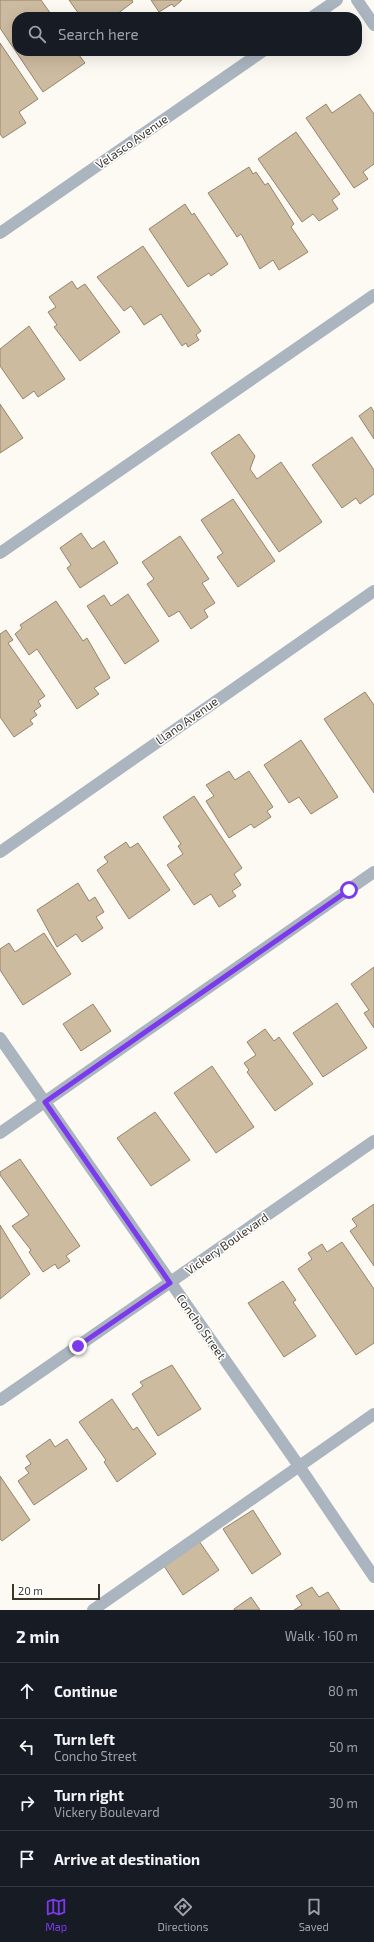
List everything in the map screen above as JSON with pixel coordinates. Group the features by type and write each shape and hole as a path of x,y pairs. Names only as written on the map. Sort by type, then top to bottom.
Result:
{"street":[{"path":"319,12 337,0"},
{"path":"357,0 374,25"},
{"name":"Velasco Avenue","path":"0,233 256,56"},
{"path":"0,553 374,295"},
{"name":"Llano Avenue","path":"0,852 374,591"},
{"path":"0,1133 374,872"},
{"name":"Concho Street","path":"0,1038 299,1466 374,1577"},
{"name":"Vickery Boulevard","path":"0,1400 374,1140"},
{"path":"92,1610 374,1414"}],"building":[{"path":"0,0 41,0 49,12 12,12 12,46 0,28"},
{"path":"69,0 132,0 133,2 120,12 77,12"},
{"path":"151,0 182,0 174,7 172,4 159,12"},
{"path":"0,43 38,99 19,112 26,123 3,138 0,134"},
{"path":"19,56 80,56 85,63 43,92"},
{"path":"360,94 374,114 374,164 363,172 368,179 354,188 306,118 326,104 332,113"},
{"path":"296,132 340,194 332,200 338,209 319,221 313,214 302,222 258,159"},
{"path":"249,167 253,174 256,172 265,185 268,183 294,224 291,227 308,252 279,270 273,260 260,269 241,234 237,237 208,193"},
{"path":"185,204 192,215 194,213 228,264 211,276 209,273 188,287 149,229"},
{"path":"143,246 201,331 196,335 199,340 188,347 186,343 182,346 161,314 144,325 131,306 124,311 97,277"},
{"path":"72,281 77,289 85,284 120,332 80,361 54,327 57,325 48,312 56,307 49,297"},
{"path":"29,326 65,379 38,397 34,391 23,399 0,366 0,349"},
{"path":"0,404 23,438 0,453"},
{"path":"371,407 374,412 374,439 359,416"},
{"path":"239,434 255,456 250,469 257,479 281,462 322,522 279,552 211,453"},
{"path":"352,437 374,470 374,494 360,504 356,498 342,508 312,465"},
{"path":"233,499 275,561 238,587 217,557 223,553 201,520"},
{"path":"81,533 92,549 104,541 118,563 80,588 67,568 71,565 60,548"},
{"path":"180,536 209,579 202,583 215,603 204,610 208,617 191,629 179,611 169,617 147,584 154,579 142,562"},
{"path":"128,594 159,641 125,664 87,606 104,595 111,606"},
{"path":"56,601 83,641 87,638 110,678 94,688 99,694 77,709 37,649 29,655 15,634 22,628 20,625"},
{"path":"6,630 13,640 8,643 45,696 38,701 41,706 34,711 37,715 30,720 33,724 14,737 0,717 0,634"},
{"path":"365,692 374,705 374,793 324,719"},
{"path":"301,740 338,797 311,814 299,797 289,803 264,765"},
{"path":"229,771 235,780 249,771 273,807 267,811 271,817 254,828 251,824 229,838 206,801 214,796 206,785"},
{"path":"194,796 242,868 234,874 241,885 232,891 236,896 219,907 211,894 194,905 167,865 183,854 178,846 181,844 163,817"},
{"path":"126,842 130,848 138,843 170,890 129,919 97,870 108,862 104,857"},
{"path":"78,883 89,901 95,897 104,912 96,917 103,928 82,942 76,934 57,947 37,910"},
{"path":"44,933 71,974 23,1005 0,970 0,949 9,943 15,952"},
{"path":"374,967 374,1028 364,1013 369,1010 351,984"},
{"path":"337,1003 367,1048 323,1077 293,1033"},
{"path":"93,1004 111,1031 81,1051 63,1024"},
{"path":"265,1029 274,1041 279,1037 313,1084 275,1111 247,1072 249,1070 244,1063 256,1055 247,1042"},
{"path":"212,1066 254,1127 216,1153 174,1093"},
{"path":"155,1112 190,1160 151,1186 117,1138"},
{"path":"20,1159 80,1246 66,1256 70,1261 58,1269 55,1264 43,1272 29,1252 31,1250 12,1226 29,1215 0,1175 0,1172"},
{"path":"374,1204 374,1266 350,1231 357,1226 352,1219"},
{"path":"0,1225 30,1274 0,1299"},
{"path":"342,1242 374,1289 374,1343 356,1355 298,1269 312,1259 308,1253 322,1244 327,1252"},
{"path":"283,1281 296,1300 293,1302 316,1336 284,1357 248,1303"},
{"path":"172,1365 201,1409 158,1436 132,1394 143,1386 140,1382"},
{"path":"112,1399 133,1430 137,1427 156,1454 117,1482 104,1462 106,1460 79,1422"},
{"path":"50,1439 55,1447 67,1439 87,1469 34,1505 18,1481 29,1473 25,1468 31,1464 26,1456"},
{"path":"0,1476 30,1520 2,1541 0,1539"},
{"path":"253,1510 281,1554 252,1574 223,1529"},
{"path":"199,1541 219,1570 183,1595 164,1566"},
{"path":"312,1587 319,1597 328,1592 340,1610 294,1610 302,1605 296,1596"},
{"path":"251,1597 260,1610 234,1610 234,1609"}],"route":[{"path":"78,1346 170,1283 45,1102 349,890"}]}
